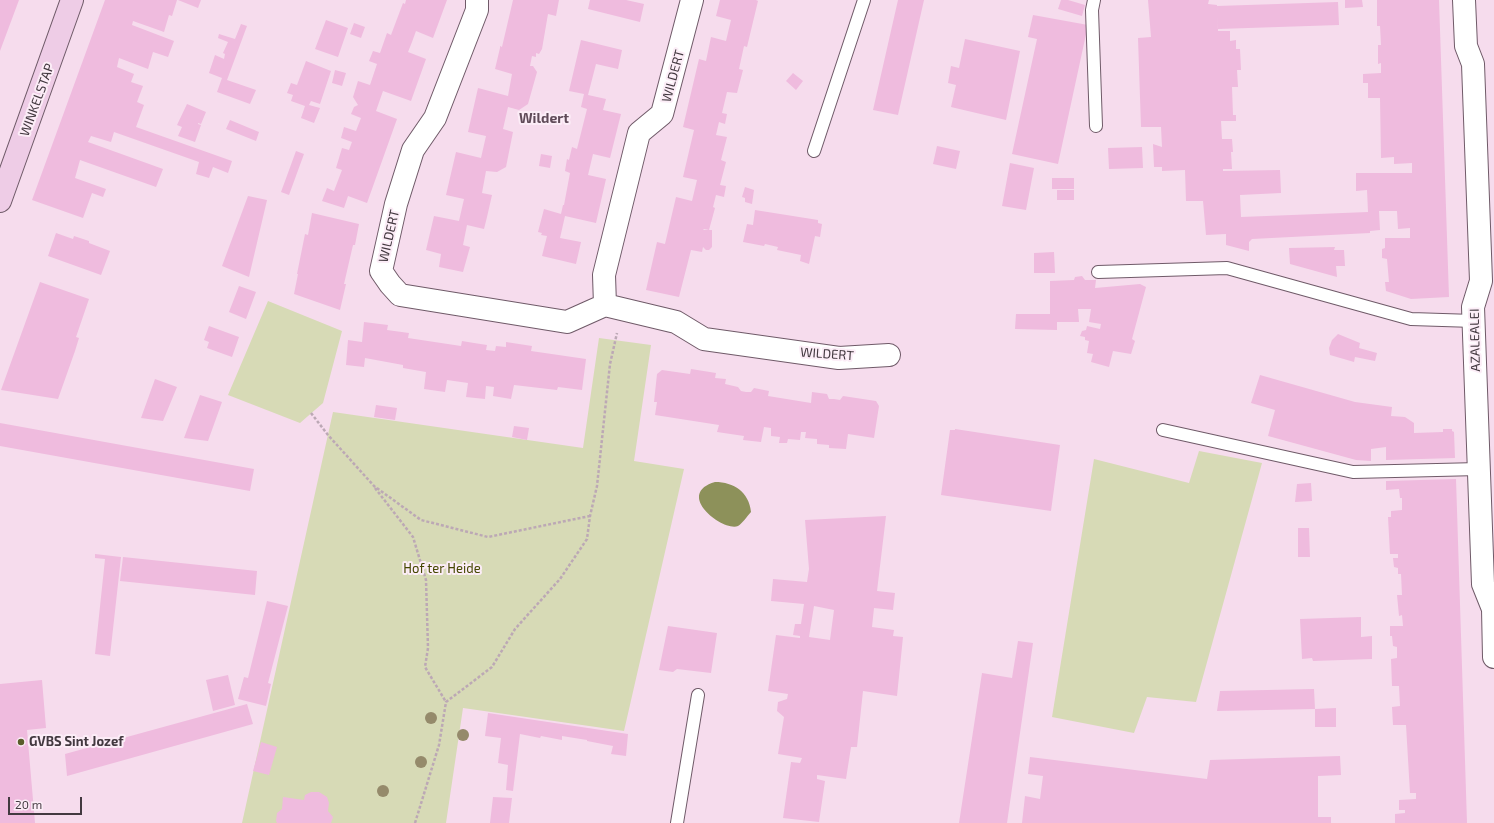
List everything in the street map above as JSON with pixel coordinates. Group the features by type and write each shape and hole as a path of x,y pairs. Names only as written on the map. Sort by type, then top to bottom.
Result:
{"street":[{"name":"WINKELSTAP","path":"0,200 72,0"},
{"name":"WILDERT","path":"477,0 477,10 435,118 413,150 396,204 381,271 400,295 567,322 614,307 676,322 704,339 838,358 889,355"},
{"name":"WILDERT","path":"614,307 604,275 638,133 662,114 692,0"},
{"name":"AZALEALEI","path":"1464,0 1466,46 1474,64 1481,281 1473,307 1486,424 1479,469 1484,584 1492,609 1494,656"}],"lane":[{"path":"814,151 864,0"},
{"path":"1094,0 1092,10 1096,126"},
{"path":"1098,272 1227,268 1411,319 1474,321"},
{"path":"1164,430 1353,472 1479,469"},
{"path":"677,823 698,695"}],"path":[{"path":"446,702 492,667 515,629 560,579 587,539 590,516 597,486 610,364 614,307"},
{"path":"312,413 328,435 374,486 412,537 426,580 428,648 425,667 446,702 439,745 415,823"},
{"path":"374,486 421,520 488,537 590,516"}],"green space":[{"path":"268,301 342,331 323,403 300,423 228,395"},
{"name":"Hof ter Heide","path":"599,338 651,345 634,461 684,469 624,731 463,708 446,823 242,823 333,412 583,448"},
{"path":"1199,451 1262,463 1196,702 1147,697 1134,733 1052,717 1094,459 1189,483"}],"shaded area":[{"path":"715,482 722,482 734,486 744,494 747,499 751,512 738,526 731,526 713,518 700,503 699,495 704,488"}],"building":[{"path":"0,0 19,0 0,51"},
{"path":"105,0 177,0 172,16 169,15 164,32 133,21 132,25 174,41 168,57 153,52 148,69 119,58 117,67 134,74 131,82 143,86 137,102 144,105 136,127 232,161 228,173 213,167 209,178 196,174 199,162 114,132 111,142 91,136 88,142 163,169 156,187 80,160 75,178 106,189 103,197 92,193 83,218 32,200"},
{"path":"178,0 201,0 198,8"},
{"path":"406,0 447,0 433,38 416,31 408,52 426,59 411,101 383,91 376,111 397,119 367,203 348,196 344,208 322,201 327,188 334,191 342,170 336,168 342,148 349,150 352,142 341,138 344,127 356,131 361,118 351,114 354,107 358,105 353,97 358,81 370,85 377,64 369,61 373,51 380,53 387,33 391,35 403,3 405,4"},
{"path":"513,0 559,0 556,16 548,14 542,49 539,54 536,53 536,57 532,56 530,66 533,66 537,72 528,104 519,110 508,107 503,129 513,132 506,167 497,172 486,171 482,193 492,195 484,229 467,225 463,245 470,247 463,272 439,267 441,254 426,250 434,216 459,221 464,199 446,195 456,152 481,158 486,136 468,132 478,88 508,96 512,74 495,69 500,46 502,47"},
{"path":"590,0 626,0 644,4 640,22 588,9"},
{"path":"720,0 756,0 758,1 747,47 744,46 739,69 743,70 737,93 727,92 722,113 727,114 725,124 719,122 716,135 727,137 721,160 726,162 720,185 726,186 724,197 716,195 713,207 715,208 709,230 712,230 712,247 709,250 706,250 703,247 702,252 691,250 679,297 646,290 657,242 665,244 676,197 692,201 697,180 683,177 694,130 683,127 699,59 706,61 711,37 726,41 731,20 716,16"},
{"path":"898,0 924,0 898,115 873,110"},
{"path":"1061,0 1068,0 1085,5 1082,16 1058,9"},
{"path":"1148,0 1209,0 1208,4 1217,5 1218,31 1230,31 1230,41 1236,40 1236,49 1240,49 1241,70 1237,70 1238,87 1232,87 1233,115 1236,115 1236,121 1221,121 1222,139 1232,139 1233,152 1231,152 1232,169 1223,169 1223,171 1280,170 1281,193 1240,195 1241,217 1368,212 1367,190 1356,191 1356,173 1412,173 1412,163 1394,164 1394,157 1381,158 1380,98 1368,98 1368,83 1363,83 1363,74 1381,73 1381,63 1378,64 1378,45 1381,45 1380,26 1377,26 1377,0 1439,0 1449,297 1411,299 1386,291 1385,282 1389,282 1387,259 1382,258 1382,249 1385,248 1385,238 1410,238 1410,228 1398,229 1397,211 1379,211 1380,230 1370,231 1370,233 1252,239 1249,242 1249,251 1226,245 1226,234 1206,235 1203,201 1186,201 1185,170 1162,171 1162,167 1154,167 1153,144 1162,147 1161,127 1141,127 1138,38 1151,37"},
{"path":"1345,0 1362,0 1363,7 1345,8"},
{"path":"1338,2 1339,25 1218,29 1217,6"},
{"path":"1033,15 1088,25 1058,164 1012,154 1037,39 1028,37"},
{"path":"326,20 348,28 338,57 315,49"},
{"path":"354,23 365,27 361,38 350,34"},
{"path":"241,24 247,26 227,80 256,90 250,104 217,92 222,78 209,73 215,55 224,59 225,54 223,53 228,42 218,38 219,34 235,39"},
{"path":"965,39 1020,51 1006,120 951,107 956,85 948,83 951,66 959,68"},
{"path":"581,40 622,50 618,69 596,64 588,95 606,99 603,110 621,114 610,158 593,154 588,175 606,179 596,223 565,216 560,238 581,242 576,264 542,256 547,236 541,235 542,233 538,232 544,209 561,214 570,173 565,171 567,159 569,160 572,147 577,149 587,109 581,107 584,94 569,91"},
{"path":"306,61 331,71 320,104 311,101 309,105 320,108 314,123 301,118 305,106 291,101 293,95 287,93 291,83 297,85"},
{"path":"335,70 346,73 342,86 332,83"},
{"path":"793,73 803,81 796,90 786,81"},
{"path":"187,104 206,112 201,124 198,123 201,125 195,142 178,136 182,127 177,125"},
{"path":"230,120 259,132 256,141 226,129"},
{"path":"937,146 960,151 956,169 933,164"},
{"path":"1142,147 1143,168 1109,169 1108,148"},
{"path":"296,151 304,154 289,195 281,192"},
{"path":"541,154 552,156 550,168 539,166"},
{"path":"1010,163 1034,168 1026,210 1002,206"},
{"path":"1052,178 1074,178 1074,189 1052,189"},
{"path":"745,187 754,190 752,204 745,202 745,198 742,197"},
{"path":"1057,190 1074,190 1074,200 1057,200"},
{"path":"248,196 267,200 249,277 222,266"},
{"path":"755,210 818,220 818,223 822,224 820,237 815,236 809,264 800,261 801,255 777,250 778,247 743,242 747,224 753,225"},
{"path":"312,213 359,224 355,245 353,245 344,284 346,284 340,310 294,294 305,234 308,235"},
{"path":"56,233 73,239 74,236 89,241 89,243 110,251 101,275 48,256"},
{"path":"1335,247 1334,250 1344,250 1345,266 1336,266 1337,277 1290,264 1289,248"},
{"path":"1054,252 1055,273 1034,273 1034,253"},
{"path":"1082,276 1085,280 1096,280 1095,288 1140,284 1146,287 1132,339 1135,341 1131,354 1113,351 1109,367 1091,362 1093,354 1087,353 1089,341 1085,340 1085,337 1080,336 1082,331 1086,330 1087,326 1100,329 1101,324 1089,322 1091,309 1078,309 1079,322 1057,322 1057,330 1015,329 1016,314 1050,314 1050,281 1074,280 1075,277"},
{"path":"40,282 89,299 76,337 79,338 75,351 58,399 1,390"},
{"path":"239,286 256,292 246,319 229,312"},
{"path":"364,322 388,325 387,330 409,333 408,338 461,346 462,341 487,345 486,350 495,351 496,346 506,347 506,342 532,346 531,351 586,359 582,390 558,387 557,390 514,385 511,399 493,396 494,387 486,386 485,399 466,397 468,383 447,380 445,392 424,389 426,372 403,368 403,365 365,358 364,367 346,365 348,340 362,342"},
{"path":"209,326 239,337 232,357 207,348 209,342 204,340"},
{"path":"1338,334 1360,343 1359,348 1377,353 1375,361 1355,357 1354,362 1330,355 1329,348 1332,340"},
{"path":"691,369 716,373 715,378 726,379 725,384 738,387 741,391 751,392 754,388 769,391 768,396 811,403 812,392 827,394 829,399 840,400 843,396 876,401 879,406 874,438 848,434 846,449 829,448 829,445 817,444 817,439 805,438 806,432 801,432 800,440 788,439 787,443 779,443 780,437 771,436 771,428 764,427 761,442 743,440 744,436 717,432 719,425 655,415 657,402 654,402 657,374 662,370 690,374"},
{"path":"1260,375 1355,402 1392,407 1391,416 1405,417 1414,423 1414,433 1443,432 1443,429 1452,429 1454,432 1455,458 1386,460 1386,447 1371,449 1371,461 1356,460 1268,436 1275,410 1251,403"},
{"path":"155,379 177,387 163,421 141,418"},
{"path":"200,395 222,402 208,441 184,438"},
{"path":"376,405 397,408 395,420 374,417"},
{"path":"0,423 254,469 250,491 0,446"},
{"path":"514,426 529,428 527,440 512,437"},
{"path":"955,429 1060,445 1051,511 941,495 950,430"},
{"path":"1456,479 1467,823 1395,823 1395,814 1405,813 1405,810 1399,810 1399,800 1416,799 1416,793 1410,793 1406,725 1393,725 1392,707 1400,706 1399,686 1392,686 1391,659 1397,658 1397,647 1393,646 1392,636 1390,636 1390,626 1403,626 1402,615 1399,616 1397,595 1402,595 1401,574 1398,574 1398,568 1394,567 1393,558 1398,558 1398,554 1390,554 1388,517 1391,517 1391,511 1402,510 1402,498 1400,498 1399,489 1386,490 1386,481"},
{"path":"1311,483 1312,501 1295,502 1297,484"},
{"path":"886,516 877,591 895,593 893,610 874,608 872,627 894,630 893,636 903,637 897,696 863,691 857,747 851,747 846,779 817,775 817,779 825,781 819,822 783,818 791,762 800,763 802,758 778,754 784,717 777,711 778,702 787,699 788,694 768,691 776,635 800,638 800,636 793,635 795,624 801,624 804,604 771,601 773,579 807,582 809,569 805,520","holes":["814,606 834,610 830,640 809,637"]},
{"path":"1298,528 1309,528 1310,557 1298,557"},
{"path":"95,554 121,557 110,656 95,654 105,559 95,558"},
{"path":"123,557 257,571 255,595 120,581"},
{"path":"267,601 288,606 268,683 271,684 266,706 238,699 244,677 248,678"},
{"path":"1361,617 1361,637 1372,636 1372,659 1313,661 1312,658 1302,659 1300,619"},
{"path":"668,626 717,633 711,673 677,669 673,672 659,670"},
{"path":"1018,641 1033,643 1007,823 959,823 982,673 1012,678"},
{"path":"228,675 235,705 213,711 206,680"},
{"path":"42,680 46,728 27,730 35,823 0,823 0,684"},
{"path":"1314,689 1315,709 1217,711 1220,691"},
{"path":"247,704 253,724 67,776 65,754"},
{"path":"1336,708 1336,727 1315,727 1315,709"},
{"path":"488,713 628,734 626,756 611,754 613,746 587,740 562,736 562,740 520,734 513,791 506,790 508,765 498,763 501,738 485,736"},
{"path":"261,742 277,747 269,775 253,771"},
{"path":"1340,756 1341,775 1318,776 1318,817 1331,817 1331,823 1022,823 1025,796 1040,799 1043,776 1028,774 1030,757 1207,779 1210,760"},
{"path":"311,792 319,792 327,797 329,803 328,811 333,817 331,823 277,823 277,813 282,809 283,797 304,800 305,795"},
{"path":"493,797 512,798 509,823 490,823"}],"place":[{"name":"GVBS Sint Jozef","path":"21,742"}],"district":[{"name":"Wildert","path":"544,118"}]}
